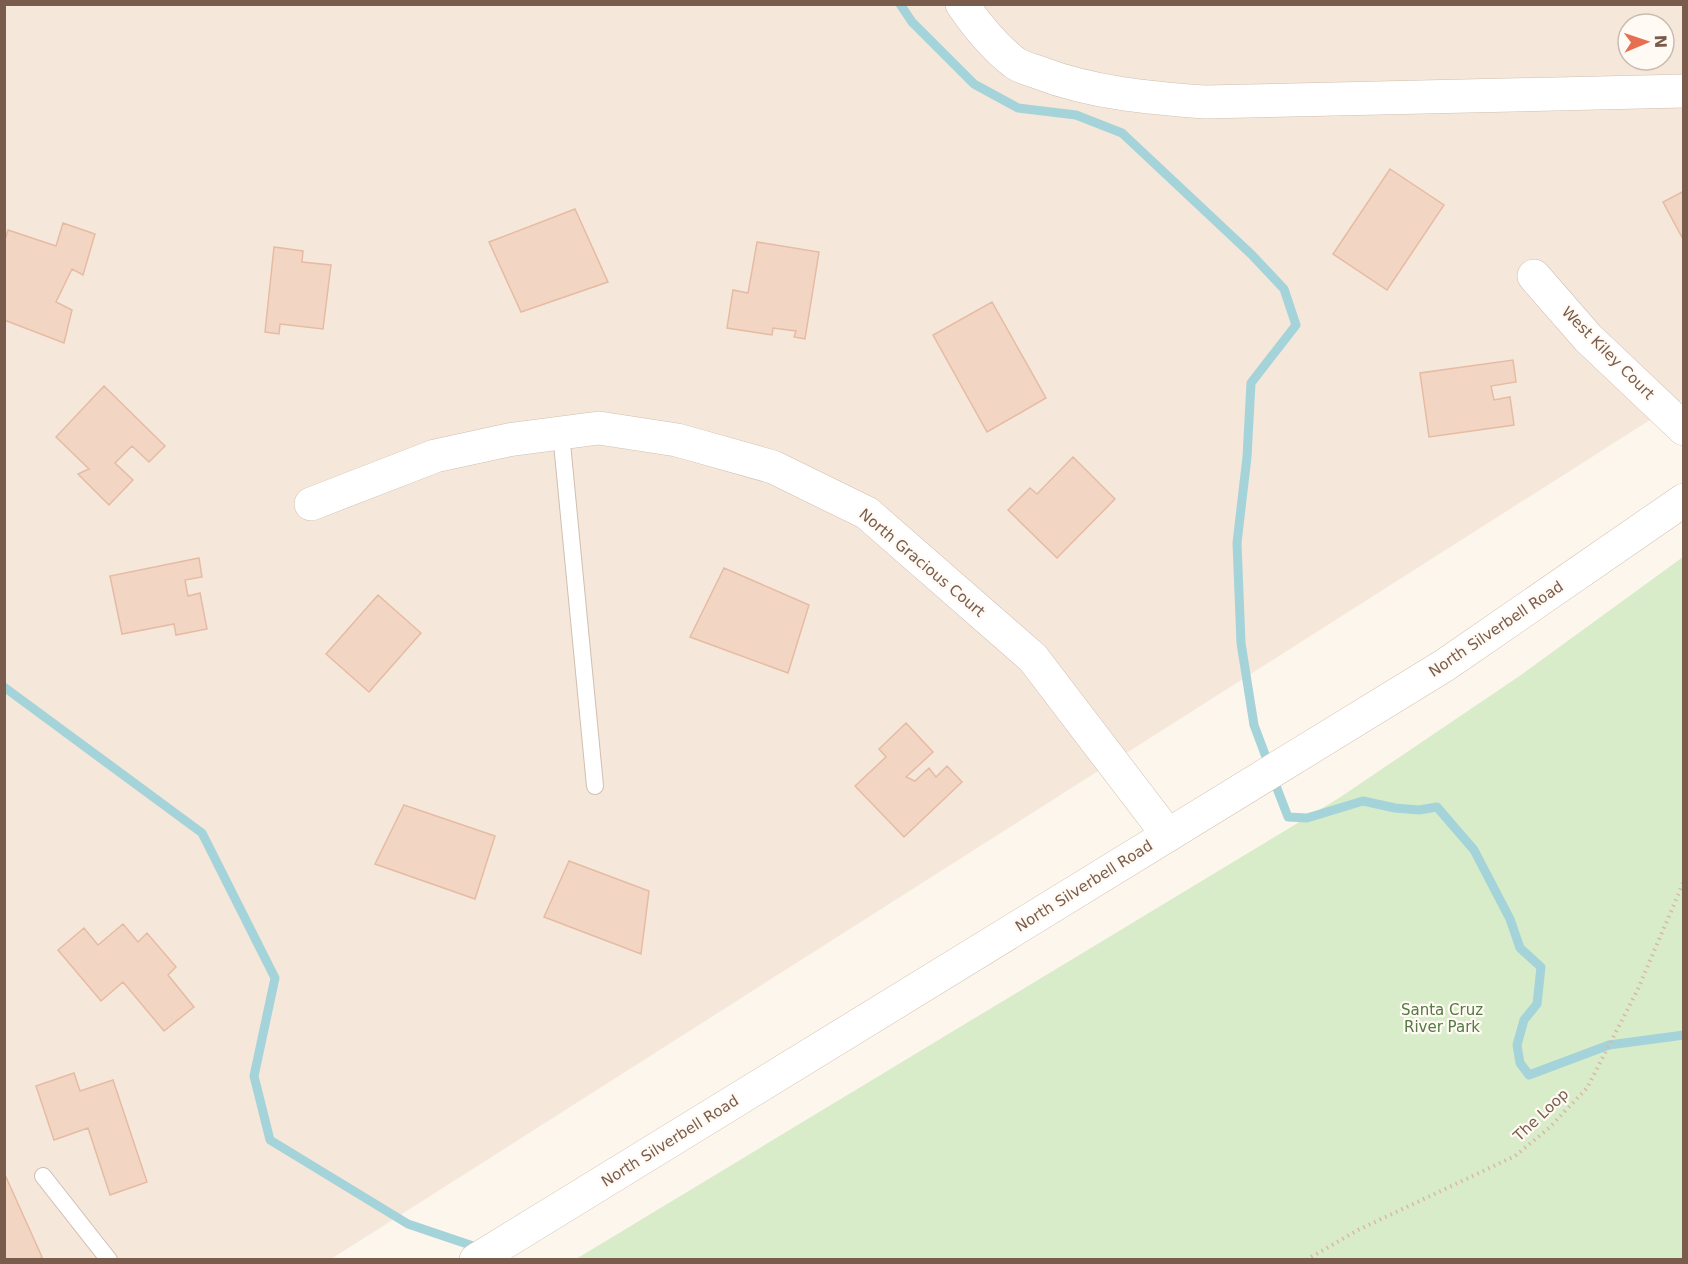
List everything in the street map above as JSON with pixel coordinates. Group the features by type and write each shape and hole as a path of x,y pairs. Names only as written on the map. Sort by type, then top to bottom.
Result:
{"street":[{"path":"962,4 986,37 1017,64 1090,88 1162,99 1205,102 1683,91"},
{"name":"West Kiley Court","path":"1534,276 1588,338 1683,429"},
{"name":"North Gracious Court","path":"311,504 435,456 508,440 599,428 677,440 773,467 867,513 1033,658 1168,835"},
{"name":"North Silverbell Road","path":"476,1260 1445,665 1683,500"}],"lane":[{"path":"561,433 595,786"},
{"path":"43,1176 109,1260"}],"path":[{"name":"The Loop","path":"1306,1260 1358,1230 1515,1156 1549,1128 1587,1088 1638,991 1683,881"}],"shaded area":[{"path":"5,5 1683,5 1683,399 331,1259 5,1260"}],"green space":[{"name":"Santa Cruz River Park","path":"1683,557 1683,1259 576,1259 1339,798 1521,675"}],"building":[{"path":"1390,169 1444,205 1387,290 1333,254"},
{"path":"1684,191 1684,241 1663,202"},
{"path":"575,209 608,282 521,312 489,242"},
{"path":"63,223 95,234 83,275 72,269 56,302 72,310 64,343 4,320 4,243 8,230 56,246"},
{"path":"757,242 819,252 805,339 794,337 796,331 773,328 772,335 727,328 733,290 748,293"},
{"path":"274,247 303,251 302,262 331,265 323,329 280,324 279,334 265,332"},
{"path":"992,302 1046,398 987,432 933,335"},
{"path":"1513,360 1516,382 1491,386 1494,400 1510,397 1514,425 1429,437 1420,373"},
{"path":"104,386 165,446 149,462 132,446 115,463 133,480 109,505 78,474 89,469 56,437"},
{"path":"1073,457 1115,499 1057,558 1008,510 1030,488 1037,494"},
{"path":"199,558 202,577 185,580 188,596 200,593 207,629 176,635 174,624 122,634 110,576"},
{"path":"724,568 809,605 788,673 690,637"},
{"path":"378,595 421,633 369,692 326,654"},
{"path":"906,723 933,752 906,777 915,781 929,768 936,777 947,766 962,782 904,837 855,786 886,757 879,749"},
{"path":"404,805 495,836 475,899 375,864"},
{"path":"569,861 649,891 641,954 544,917"},
{"path":"123,924 138,942 147,933 176,967 168,975 194,1007 164,1031 123,982 101,1001 58,950 84,928 98,945"},
{"path":"74,1073 80,1091 113,1080 147,1182 110,1195 88,1128 54,1140 36,1086"},
{"path":"6,1177 42,1257 38,1260 4,1260 4,1178"}],"waterway":[{"path":"900,4 912,22 974,84 1018,108 1076,115 1122,133 1251,254 1284,289 1296,325 1251,383 1247,457 1237,543 1241,643 1254,725 1269,765"},
{"path":"4,687 202,833 275,978 254,1076 270,1140 408,1224 479,1248"},
{"path":"1273,778 1288,817 1307,818 1363,801 1395,808 1419,810 1437,807 1474,850 1510,919 1520,948 1541,967 1537,1004 1524,1020 1517,1045 1520,1063 1529,1075 1609,1045 1684,1035"}]}
